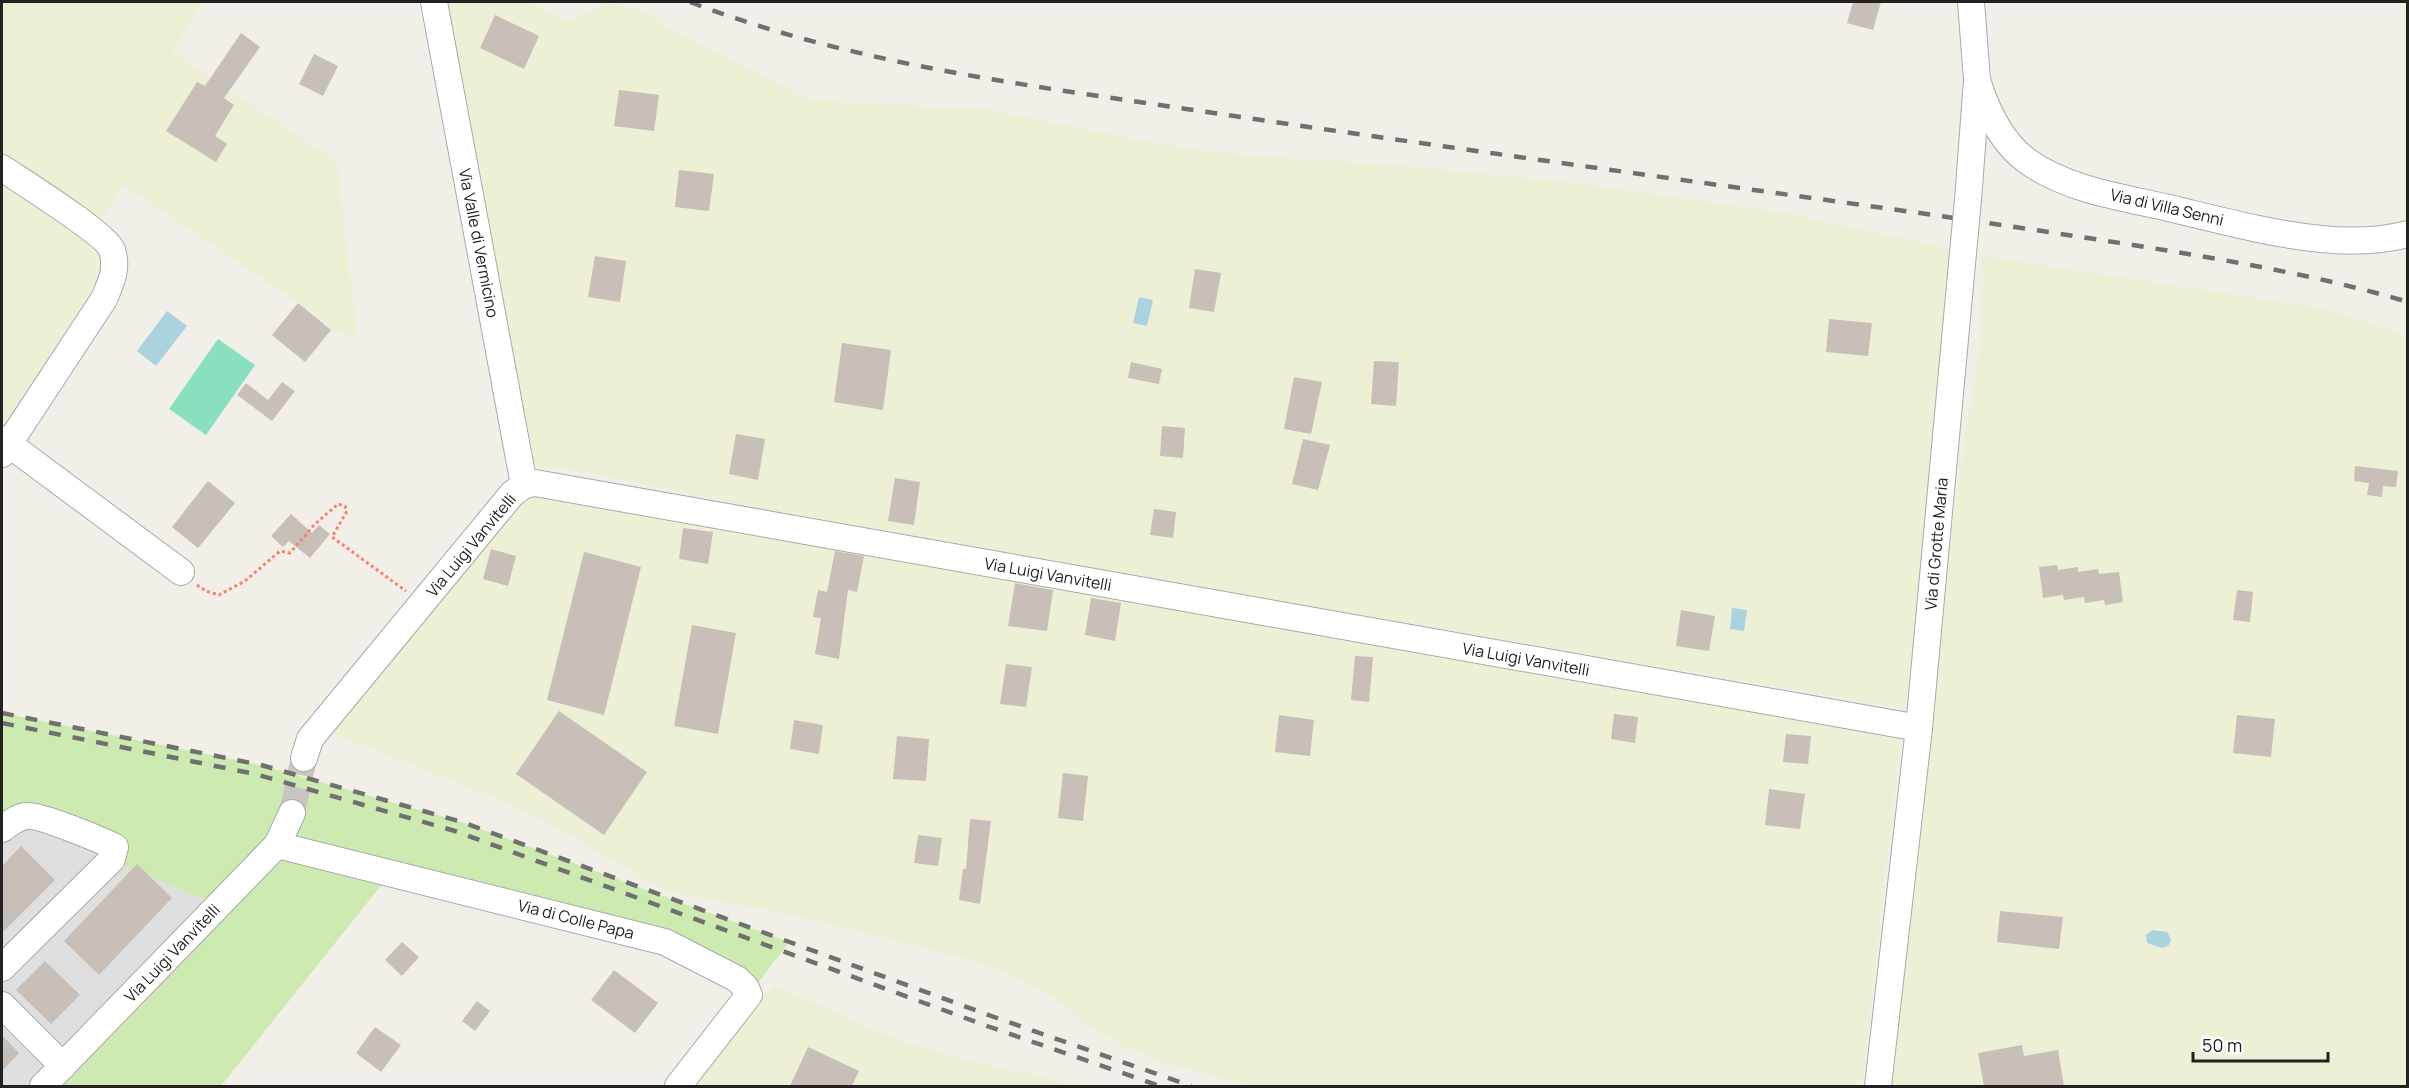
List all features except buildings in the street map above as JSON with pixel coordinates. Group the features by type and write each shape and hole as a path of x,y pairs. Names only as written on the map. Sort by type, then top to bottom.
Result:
{"street":[{"name":"Via Valle di Vermicino","path":"434,2 524,485"},
{"name":"Via di Grotte Maria","path":"1878,1086 1919,728 1968,200 1977,80 1971,2"},
{"name":"Via di Villa Senni","path":"1977,80 1993,117 2012,147 2034,165 2084,187 2214,219 2322,239 2366,240 2408,234"},
{"path":"2,168 92,231 111,248 115,273 104,299 4,446 181,572"},
{"name":"Via Luigi Vanvitelli","path":"304,758 309,739 512,494 524,485 535,483 1919,728"},
{"name":"Via Luigi Vanvitelli","path":"43,1086 277,845 292,813"},
{"path":"2,829 14,820 27,815 95,837 115,847 112,859 2,968"},
{"name":"Via di Colle Papa","path":"277,845 665,942 737,979 749,995 678,1086"},
{"path":"2,1005 63,1066"}],"path":[{"path":"181,572 206,591 219,595 245,581 280,550 290,553 314,525 338,504 345,506 347,511 332,537 413,596"}],"shaded area":[{"path":"2,713 9,714 267,835 43,1086 2,1086"}],"green space":[{"path":"2,2 204,2 172,52 337,162 358,344 124,185 93,231 115,273 2,454"},
{"path":"444,2 530,2 570,22 606,3 631,6 802,97 848,103 985,109 1149,142 1218,153 1417,167 1572,183 1780,212 1965,252 1941,459 1905,709 867,530 574,470 536,467 530,462"},
{"path":"1981,256 2321,308 2386,328 2407,338 2407,1086 1881,1086 1921,747 1978,358 1983,280"},
{"path":"218,339 255,365 206,435 169,409"},
{"path":"532,490 1901,733 1862,1086 1250,1086 1165,1063 1121,1045 1086,1024 1046,993 980,962 789,914 665,891 551,824 478,791 330,732 425,610 481,554"},
{"path":"2,713 261,765 462,822 789,942 749,995 665,942 391,873 221,1086 43,1086 218,905 15,820 2,833"},
{"path":"774,985 897,1040 969,1061 1086,1086 689,1086"}],"water":[{"path":"1139,297 1153,300 1147,326 1133,323"},
{"path":"167,311 187,326 156,366 137,351"},
{"path":"1732,608 1747,610 1744,631 1730,629"},
{"path":"2153,930 2167,932 2171,939 2169,945 2162,948 2147,943 2146,935"}],"tunnel":[{"path":"292,813 304,758"}],"railway":[{"path":"690,2 811,41 935,69 1275,122 2133,245 2306,276 2408,302"},
{"path":"2,713 261,765 462,822 994,1017 1191,1086"},
{"path":"2,723 255,774 455,831 987,1026 1160,1086"}]}
